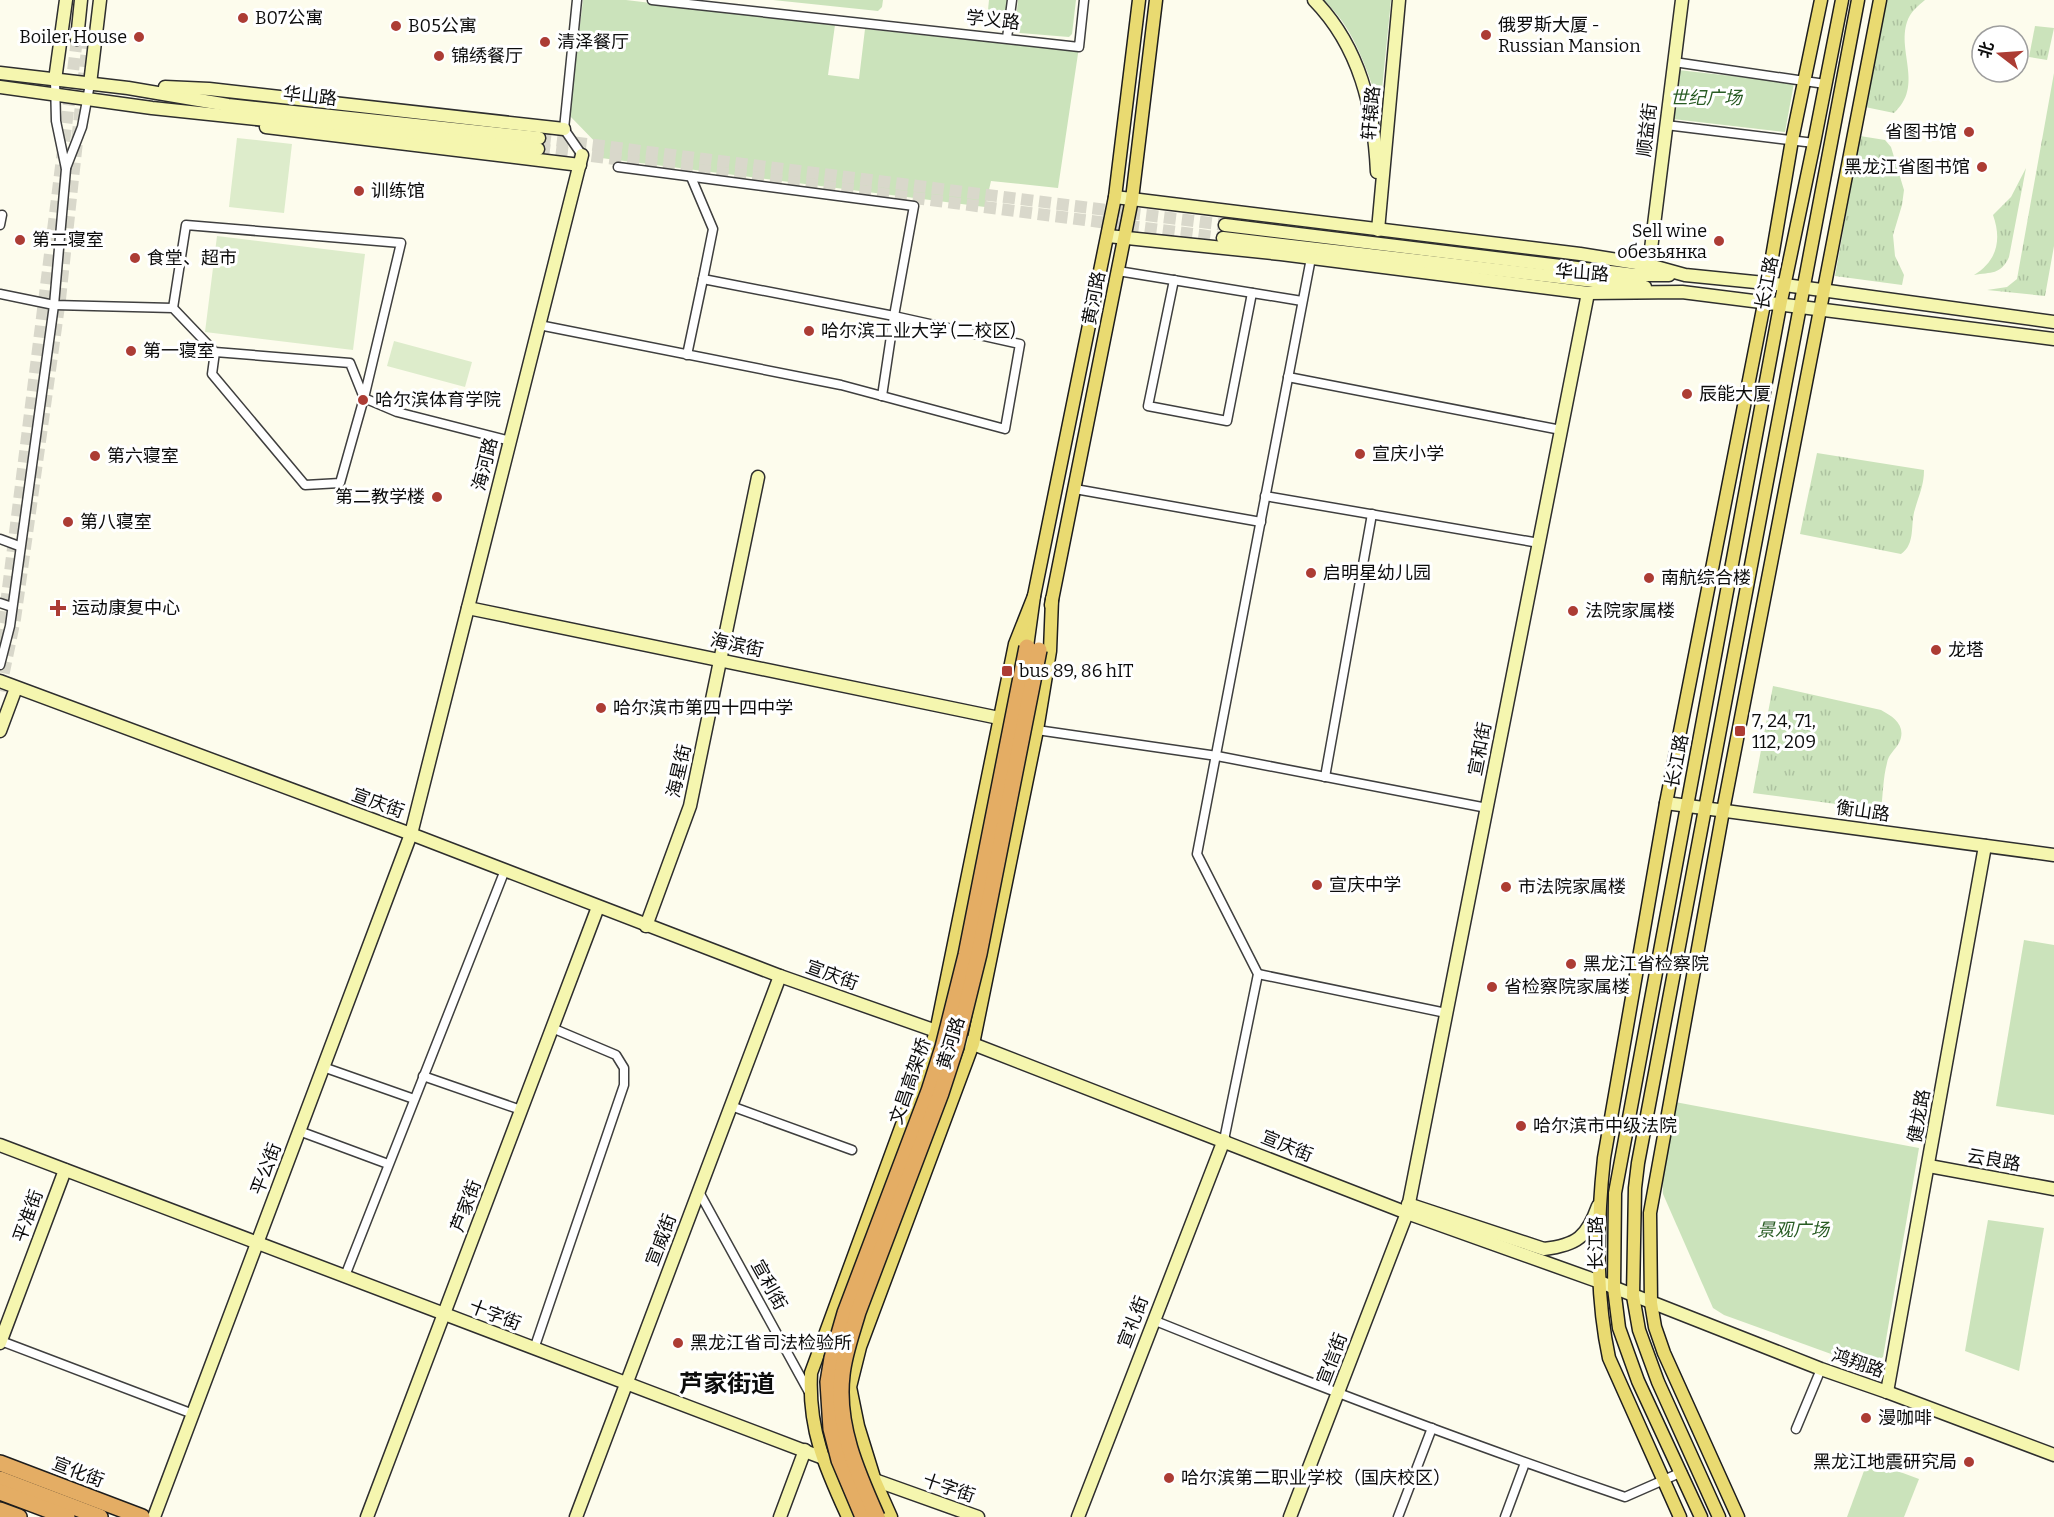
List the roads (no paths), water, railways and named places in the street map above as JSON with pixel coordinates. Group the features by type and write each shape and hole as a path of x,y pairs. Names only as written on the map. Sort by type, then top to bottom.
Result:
{"highway":[{"name":"文昌高架桥","path":"863,1517 839,1460 831,1429 828,1382 832,1358 845,1314 929,1091 943,1047 966,955 1033,648"},
{"name":"文昌高架桥","path":"877,1517 850,1450 842,1411 842,1374 858,1312 941,1093 956,1047 979,954 1033,648"},
{"name":"宣化街","path":"0,1463 142,1517"},
{"path":"0,1479 100,1517"},
{"path":"0,1492 67,1517"},
{"path":"0,1510 19,1517"}],"main road":[{"name":"黄河路","path":"848,1517 823,1457 813,1424 810,1395 811,1373 936,1032 999,718 1015,644 1034,596 1108,236 1115,197 1139,0"},
{"name":"黄河路","path":"1033,648 1052,599 1125,237 1132,199 1156,0"},
{"path":"1680,1517 1609,1358 1605,1341 1600,1282 1599,1202 1604,1158 1666,803 1764,304 1792,140 1821,0"},
{"name":"长江路","path":"1701,1517 1638,1381 1619,1328 1614,1288 1614,1221 1617,1178 1780,306 1842,0"},
{"name":"长江路","path":"1719,1517 1649,1359 1639,1330 1633,1296 1638,1163 1858,0"},
{"path":"1738,1517 1664,1353 1655,1327 1651,1303 1650,1213 1818,309 1880,0"},
{"name":"黄河路","path":"1033,648 1034,596"},
{"name":"黄河路","path":"891,1517 875,1481 858,1426 850,1387 860,1347 972,1044 1037,730 1050,651 1052,599"}],"street":[{"path":"66,0 55,80 56,121 66,169"},
{"path":"81,0 82,39 93,0"},
{"path":"0,665 10,626 19,546 54,305 66,169 82,127 84,83 100,0"},
{"path":"577,0 564,129 581,160"},
{"name":"学义路","path":"652,0 1079,47 1084,0"},
{"path":"1007,38 1012,0"},
{"path":"1314,0 1335,24 1360,71 1365,87 1377,155 1380,215"},
{"name":"轩辕路","path":"1378,230 1399,0"},
{"name":"顺益街","path":"1649,265 1682,0"},
{"path":"1674,62 1826,84"},
{"name":"华山路","path":"0,73 128,88 228,105 539,143 152,108"},
{"path":"0,87 152,108"},
{"path":"128,88 209,88 564,129"},
{"name":"华山路","path":"152,108 196,119 581,160"},
{"path":"1666,125 1814,144"},
{"name":"海河路","path":"411,834 581,160"},
{"path":"618,167 914,206 882,396"},
{"path":"687,355 713,229 691,177"},
{"name":"华山路","path":"1115,197 1580,254 1649,265 1685,275 1785,285 2054,322"},
{"path":"0,225 2,215"},
{"path":"173,308 186,225 400,243 364,398 340,483 304,485 212,374 215,352"},
{"path":"1225,225 1635,275 1685,275"},
{"name":"华山路","path":"1108,236 1311,258 1588,293 1682,292 2054,339"},
{"path":"1223,238 1682,292"},
{"path":"1224,1140 1258,974 1197,854 1311,258"},
{"path":"1118,271 1302,301"},
{"path":"539,325 841,386 1005,429 1020,344 894,316 703,279"},
{"path":"1174,280 1148,406 1227,421 1252,293"},
{"name":"宣和街","path":"1407,1208 1588,293"},
{"path":"0,294 54,305 173,308 215,352 350,363 364,398 397,412 510,441"},
{"path":"1288,377 1561,430"},
{"name":"海星街","path":"646,926 690,806 758,477"},
{"path":"1075,489 1261,522"},
{"path":"1265,496 1539,543"},
{"path":"1325,777 1371,514"},
{"path":"0,539 19,546"},
{"path":"0,603 12,607"},
{"name":"海滨街","path":"468,608 999,718"},
{"name":"宣庆街","path":"0,681 506,870 646,926 972,1044 1407,1208 1651,1303"},
{"path":"0,731 16,688"},
{"path":"1037,730 1217,756 1487,808"},
{"name":"衡山路","path":"1666,803 2054,855"},
{"name":"平公街","path":"154,1517 411,834"},
{"name":"健龙路","path":"1887,1392 1985,846"},
{"path":"345,1276 506,870"},
{"name":"芦家街","path":"367,1517 598,907"},
{"path":"1258,974 1446,1013"},
{"name":"宣威街","path":"576,1517 780,976"},
{"path":"534,1349 624,1085 624,1068 616,1054 552,1028"},
{"path":"323,1067 414,1099"},
{"path":"423,1076 521,1110"},
{"path":"732,1106 852,1150"},
{"path":"299,1131 388,1164"},
{"name":"宣礼街","path":"1078,1517 1224,1140"},
{"name":"十字街","path":"0,1145 805,1450 875,1481 978,1517"},
{"name":"云良路","path":"1929,1166 2054,1189"},
{"name":"平准街","path":"0,1342 65,1170"},
{"name":"宣利街","path":"699,1192 810,1395"},
{"path":"1407,1208 1544,1249 1573,1242 1582,1236 1591,1226 1599,1202"},
{"name":"宣信街","path":"1290,1517 1407,1208"},
{"name":"鸿翔路","path":"1651,1303 2054,1455"},
{"path":"1153,1320 1337,1394 1625,1497 1682,1472"},
{"path":"0,1342 193,1414"},
{"path":"1796,1429 1821,1369"},
{"path":"1398,1517 1432,1428"},
{"path":"780,1517 805,1450"},
{"path":"1505,1517 1525,1463"}],"tunnel":[{"path":"0,641 77,39"},
{"path":"0,691 15,619 60,299 88,40"},
{"path":"539,138 1225,225"},
{"path":"538,149 1223,238"}],"place":[{"name":"B07公寓","path":"243,18"},
{"name":"B05公寓","path":"396,26"},
{"name":"俄罗斯大厦 - Russian Mansion","path":"1486,35"},
{"name":"Boiler House","path":"139,37"},
{"name":"清泽餐厅","path":"545,42"},
{"name":"锦绣餐厅","path":"439,56"},
{"name":"省图书馆","path":"1969,132"},
{"name":"黑龙江省图书馆","path":"1982,167"},
{"name":"训练馆","path":"359,191"},
{"name":"第二寝室","path":"20,240"},
{"name":"Sell wine обезьянка","path":"1719,241"},
{"name":"食堂、超市","path":"135,258"},
{"name":"哈尔滨工业大学 (二校区)","path":"809,331"},
{"name":"第一寝室","path":"131,351"},
{"name":"辰能大厦","path":"1687,394"},
{"name":"哈尔滨体育学院","path":"363,400"},
{"name":"宣庆小学","path":"1360,454"},
{"name":"第六寝室","path":"95,456"},
{"name":"第二教学楼","path":"437,497"},
{"name":"第八寝室","path":"68,522"},
{"name":"启明星幼儿园","path":"1311,573"},
{"name":"南航综合楼","path":"1649,578"},
{"name":"运动康复中心","path":"58,608"},
{"name":"法院家属楼","path":"1573,611"},
{"name":"龙塔","path":"1936,650"},
{"name":"bus 89, 86 hIT","path":"1007,671"},
{"name":"哈尔滨市第四十四中学","path":"601,708"},
{"name":"7, 24, 71, 112, 209","path":"1740,731"},
{"name":"宣庆中学","path":"1317,885"},
{"name":"市法院家属楼","path":"1506,887"},
{"name":"黑龙江省检察院","path":"1571,964"},
{"name":"省检察院家属楼","path":"1492,987"},
{"name":"哈尔滨市中级法院","path":"1521,1126"},
{"name":"黑龙江省司法检验所","path":"678,1343"},
{"name":"漫咖啡","path":"1866,1418"},
{"name":"黑龙江地震研究局","path":"1969,1462"},
{"name":"哈尔滨第二职业学校（国庆校区）","path":"1169,1478"}],"district":[{"name":"芦家街道","path":"727,1384"}],"park label":[{"name":"世纪广场","path":"1706,98"},
{"name":"景观广场","path":"1793,1230"}]}
